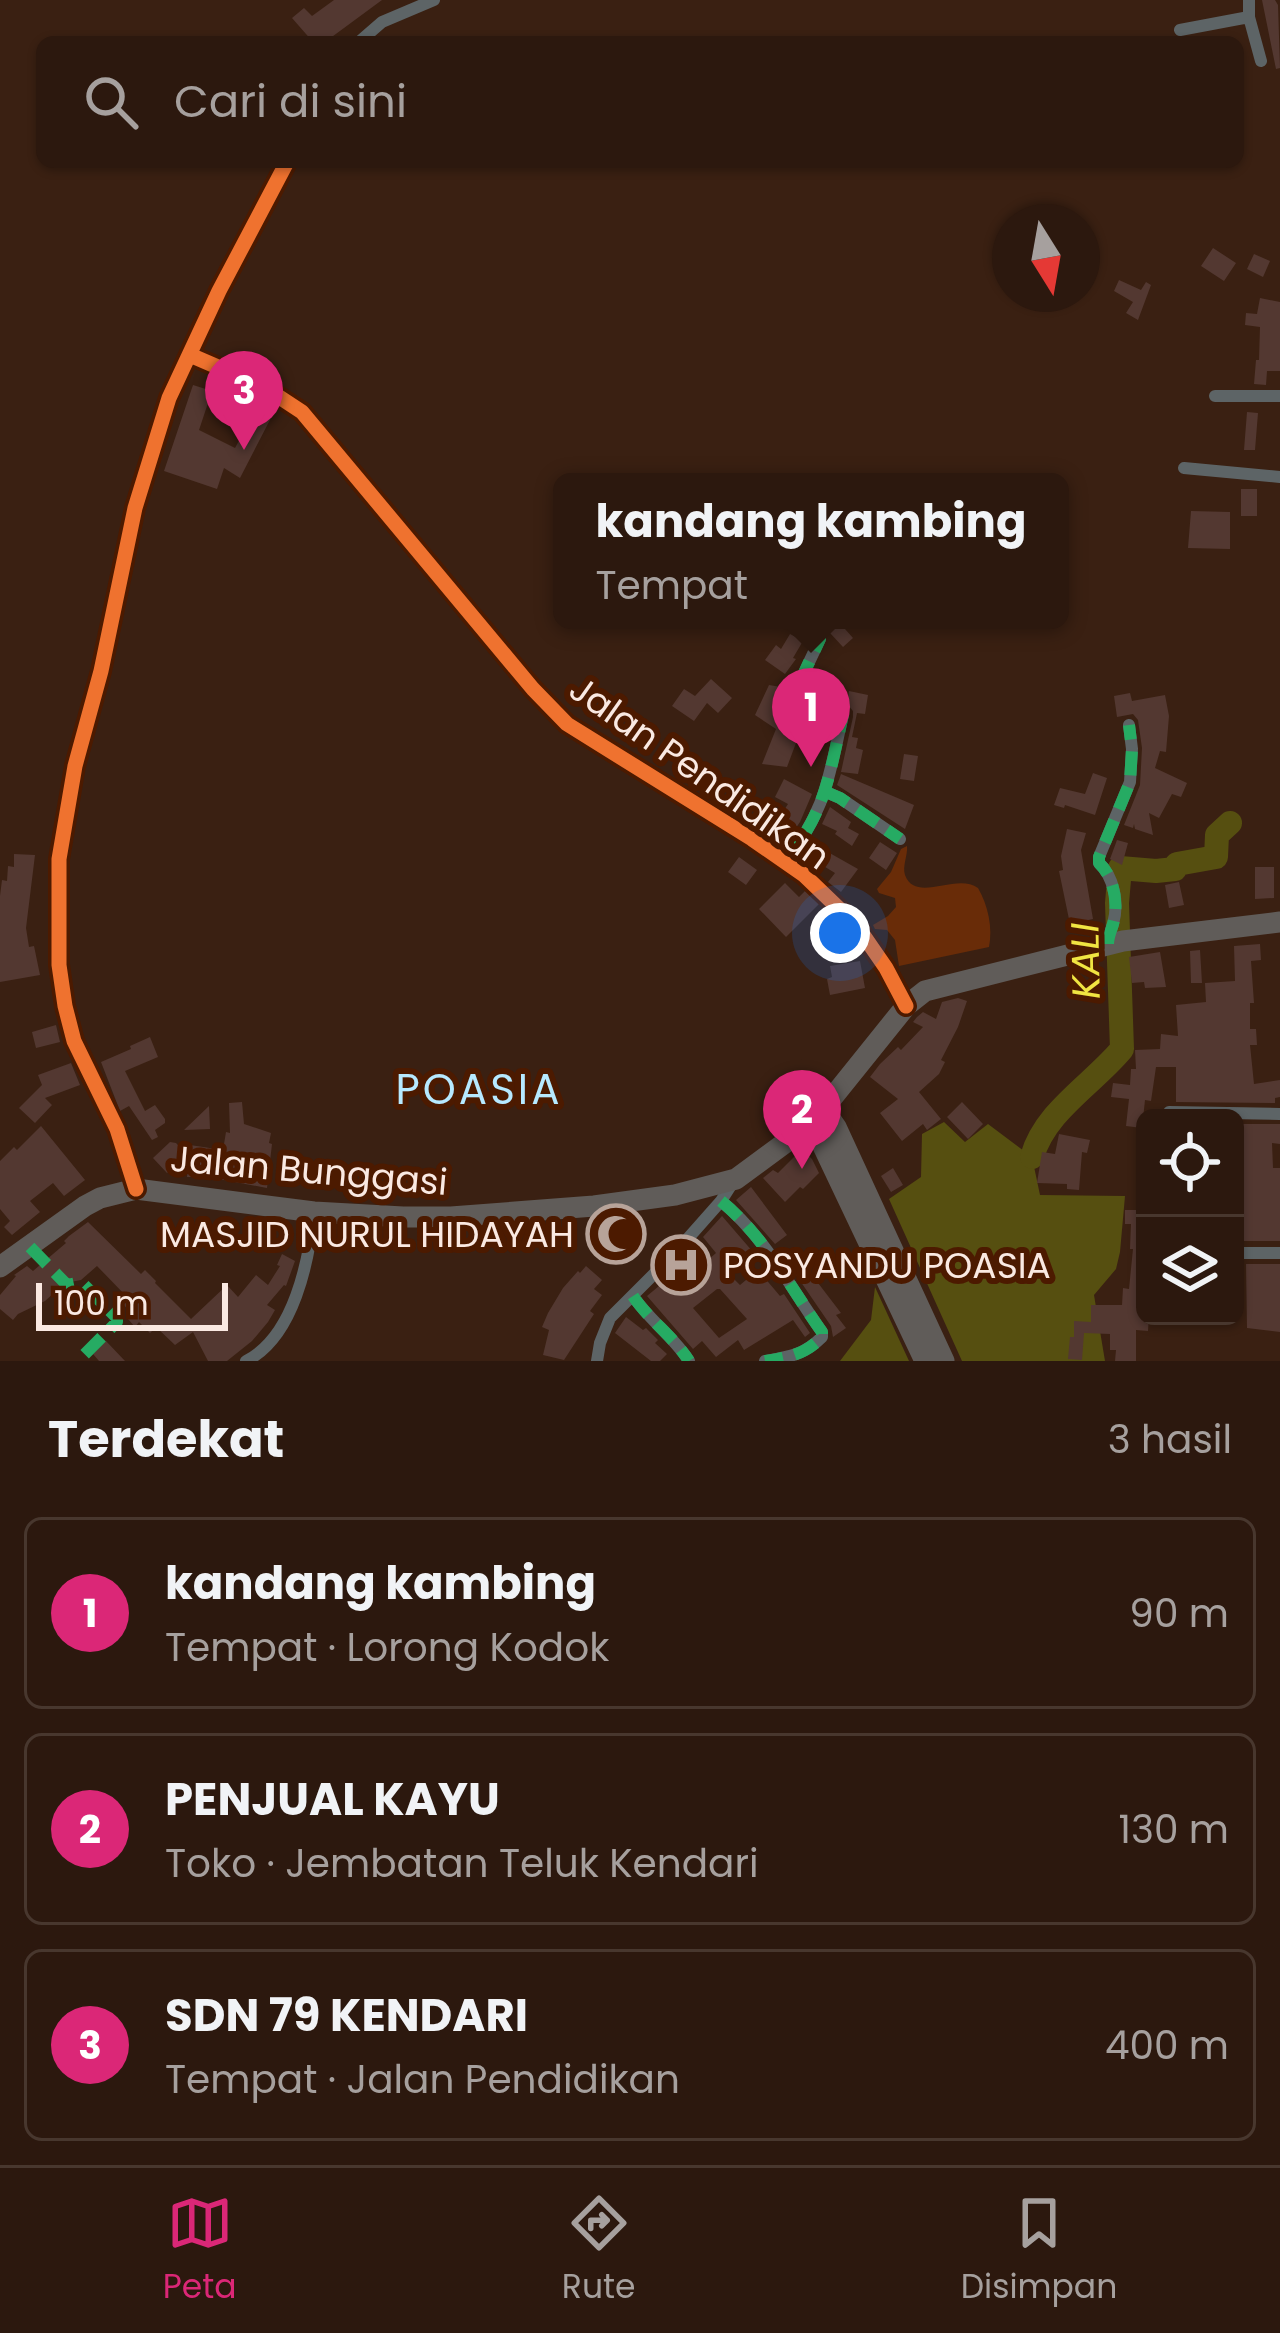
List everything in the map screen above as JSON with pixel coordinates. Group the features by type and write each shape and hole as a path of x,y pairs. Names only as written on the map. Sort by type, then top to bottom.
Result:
{"highway":[{"path":"906,1006 942,986 1115,943 1280,922"},
{"name":"Jalan Bunggasi","path":"0,1267 85,1206 136,1189 314,1212 404,1217 547,1210 675,1195 736,1179 818,1116 906,1006"},
{"path":"818,1116 944,1361"},
{"path":"861,1202 925,1361"}],"street":[{"path":"366,36 382,22 434,0"},
{"path":"1249,0 1261,61"},
{"path":"1180,30 1249,17"},
{"path":"136,1189 117,1129 74,1041 65,1006 59,965 59,859 75,766 101,671 135,508 169,398 284,168"},
{"name":"Jalan Pendidikan","path":"190,355 265,387 302,412 567,724 804,875 857,926 906,1006"},
{"path":"1215,396 1280,396"},
{"path":"1184,468 1280,477"},
{"path":"784,862 807,833 826,793 843,715 812,701 803,675 820,629"},
{"path":"1115,943 1108,931 1114,920 1112,876 1099,857 1130,782 1129,725"},
{"path":"826,793 900,839"},
{"path":"1244,1113 1280,1114"},
{"path":"597,1361 610,1318 721,1201 736,1179"},
{"path":"721,1201 778,1262 786,1282 822,1333 806,1352 765,1361"},
{"path":"246,1361 265,1350 278,1334 309,1256 314,1212"},
{"path":"1244,1253 1280,1253"},
{"path":"633,1296 688,1361"}],"shaded area":[{"path":"907,846 904,872 910,883 927,888 959,883 978,888 989,917 989,947 899,966 895,940 887,930 873,925 896,907 895,898 877,889"},
{"path":"944,1122 965,1142 988,1124 1032,1157 1040,1195 1125,1196 1116,1269 1094,1295 1105,1361 962,1361 889,1199 921,1177 922,1134"},
{"path":"875,1287 909,1361 840,1361 871,1320"}],"building":[{"path":"334,0 382,0 333,36 308,36 292,18 304,8 312,16"},
{"path":"1262,0 1275,0 1278,5 1280,68 1276,69"},
{"path":"1213,248 1236,263 1224,281 1201,266"},
{"path":"1254,254 1270,261 1263,277 1247,269"},
{"path":"1119,280 1141,290 1146,282 1151,285 1138,320 1126,313 1133,302 1114,291"},
{"path":"1260,298 1280,302 1280,371 1267,371 1266,385 1254,384 1260,327 1245,325 1246,313 1257,314"},
{"path":"193,385 228,396 230,392 273,414 240,478 224,468 217,489 164,471","holes":["208,403 248,424 235,448 199,430"]},
{"path":"1247,412 1258,413 1255,450 1244,450"},
{"path":"1241,489 1257,489 1257,516 1241,516"},
{"path":"1191,511 1230,512 1230,549 1188,548"},
{"path":"831,629 845,629 853,638 843,647"},
{"path":"790,634 803,641 785,674 765,660 776,645 781,649"},
{"path":"711,679 732,698 718,713 707,703 694,721 672,706 684,689 695,696"},
{"path":"769,685 787,688 786,693 801,700 808,711 787,767 762,764 776,729 755,715"},
{"path":"849,691 868,695 865,714 857,713 852,737 858,738 856,748 863,750 858,774 841,772 853,717 847,704"},
{"path":"1130,693 1132,701 1165,695 1169,716 1166,752 1160,751 1155,768 1187,783 1181,797 1172,794 1159,818 1149,813 1153,835 1135,829 1134,824 1133,828 1124,825 1140,785 1142,748 1138,720 1133,714 1117,717 1114,696"},
{"path":"904,754 918,756 914,781 900,779"},
{"path":"1093,773 1107,778 1095,815 1054,805 1060,788 1085,794"},
{"path":"841,774 914,805 905,829 837,785"},
{"path":"784,779 812,794 784,845 768,835 788,804 775,797"},
{"path":"830,807 859,834 852,846 822,824"},
{"path":"1067,829 1086,833 1081,850 1093,919 1070,924 1059,871 1063,870"},
{"path":"1117,840 1128,843 1122,865 1110,859"},
{"path":"880,842 897,853 886,870 869,858"},
{"path":"819,847 858,869 841,892 828,882 835,873 812,859"},
{"path":"14,854 35,855 26,928 40,975 0,982 0,896 8,866 14,867"},
{"path":"739,857 757,870 746,885 728,872"},
{"path":"1255,867 1274,867 1274,898 1255,899"},
{"path":"1179,882 1184,905 1169,908 1165,885"},
{"path":"785,883 799,897 805,891 819,904 786,937 759,909"},
{"path":"1260,944 1261,960 1251,961 1254,1003 1250,1003 1250,1029 1256,1029 1257,1045 1250,1045 1254,1084 1280,1080 1280,1097 1275,1103 1176,1102 1176,1067 1156,1067 1151,1101 1145,1100 1144,1109 1136,1109 1136,1127 1126,1126 1129,1099 1111,1097 1113,1083 1130,1085 1131,1069 1136,1069 1135,1050 1160,1049 1161,1034 1178,1036 1176,1005 1206,1002 1205,983 1235,981 1234,946"},
{"path":"1200,950 1202,983 1191,983 1190,951"},
{"path":"1160,952 1166,987 1132,983 1129,957"},
{"path":"860,961 865,988 830,995 830,966"},
{"path":"967,1001 941,1060 945,1062 919,1092 941,1119 927,1130 923,1124 902,1141 880,1113 898,1099 870,1077 923,1027 913,1022 917,1017 923,1012 936,1019 942,1002"},
{"path":"56,1025 60,1042 36,1048 32,1032"},
{"path":"150,1037 158,1057 125,1071 145,1111 155,1105 165,1119 152,1140 129,1106 120,1111 101,1062"},
{"path":"71,1063 80,1085 45,1098 52,1105 35,1123 19,1108 42,1085 38,1075"},
{"path":"242,1102 244,1124 271,1133 267,1188 187,1177 190,1145 223,1150 226,1132 230,1133 229,1103"},
{"path":"962,1102 983,1124 968,1139 947,1117"},
{"path":"209,1106 210,1129 184,1130"},
{"path":"1244,1124 1280,1124 1280,1144 1272,1143 1273,1168 1280,1168 1280,1241 1244,1241"},
{"path":"41,1126 85,1180 64,1196 53,1183 30,1201 40,1212 12,1235 4,1227 10,1221 0,1209 0,1161"},
{"path":"1059,1134 1090,1140 1087,1153 1082,1152 1079,1190 1067,1189 1067,1184 1037,1183 1042,1152 1055,1154"},
{"path":"170,1142 187,1155 167,1173 153,1158"},
{"path":"802,1149 819,1173 785,1202 763,1178 773,1170 778,1173"},
{"path":"893,1168 903,1185 891,1192 881,1176"},
{"path":"751,1187 787,1235 775,1244 736,1200"},
{"path":"1125,1210 1136,1210 1136,1325 1148,1325 1148,1331 1136,1330 1136,1361 1115,1361 1110,1334 1084,1333 1082,1360 1068,1359 1074,1321 1091,1322 1091,1305 1122,1305 1123,1288 1129,1289 1133,1249 1131,1224 1125,1224"},
{"name":"MASJID NURUL HIDAYAH","path":"629,1216 643,1220 631,1257 591,1249 596,1221"},
{"path":"722,1216 765,1266 750,1249 725,1270 740,1285 758,1270 780,1296 784,1294 810,1333 805,1337 793,1320 744,1350 738,1340 716,1357 702,1341 693,1349 647,1296 683,1260 693,1273 716,1253 703,1237","holes":["720,1289 747,1319 719,1338 693,1308"]},
{"path":"88,1222 141,1274 145,1270 191,1319 227,1285 238,1297 256,1275 268,1285 282,1254 295,1261 286,1286 267,1305 275,1310 268,1322 227,1361 208,1361 193,1332 175,1345 156,1327 150,1333 139,1322 135,1327 122,1303 128,1298 97,1266 13,1320 0,1309 0,1295 14,1275 27,1266 33,1271"},
{"path":"802,1262 841,1313 836,1315 846,1328 833,1337 831,1326 792,1269"},
{"path":"1246,1264 1280,1264 1280,1332 1247,1328"},
{"path":"586,1266 602,1280 594,1289 602,1295 590,1311 594,1314 564,1360 543,1355 549,1330 542,1327 548,1313 563,1288"},
{"path":"626,1317 658,1340 655,1343 667,1354 660,1361 651,1361 615,1333"},
{"path":"106,1341 125,1361 99,1361 93,1354"}],"waterway":[{"name":"KALI","path":"1032,1157 1058,1112 1122,1049 1120,868 1175,869 1177,864 1216,857 1217,835 1230,823"}],"marked path":[{"path":"784,862 817,810 843,715 811,701 813,694 803,675 820,629"},
{"path":"1108,944 1115,899 1099,857 1130,782 1129,725"},
{"path":"826,792 900,839"},
{"path":"721,1201 764,1246 822,1332 822,1337 802,1351 765,1361"},
{"path":"30,1247 67,1285 81,1282 117,1318 78,1361"},
{"path":"633,1296 689,1361"}],"cycle path":[{"path":"136,1189 117,1129 74,1041 65,1006 59,965 59,859 75,766 101,671 135,508 169,398 284,168"},
{"path":"190,355 264,387 302,412 567,724 804,875 857,926 906,1006"}],"place":[{"name":"SDN 79 KENDARI","path":"244,450"},
{"name":"kandang kambing","path":"811,767"},
{"name":"PENJUAL KAYU","path":"802,1169"},
{"name":"MASJID NURUL HIDAYAH","path":"616,1234"},
{"name":"POSYANDU POASIA","path":"681,1265"}],"district":[{"name":"POASIA","path":"479,1089"}]}
